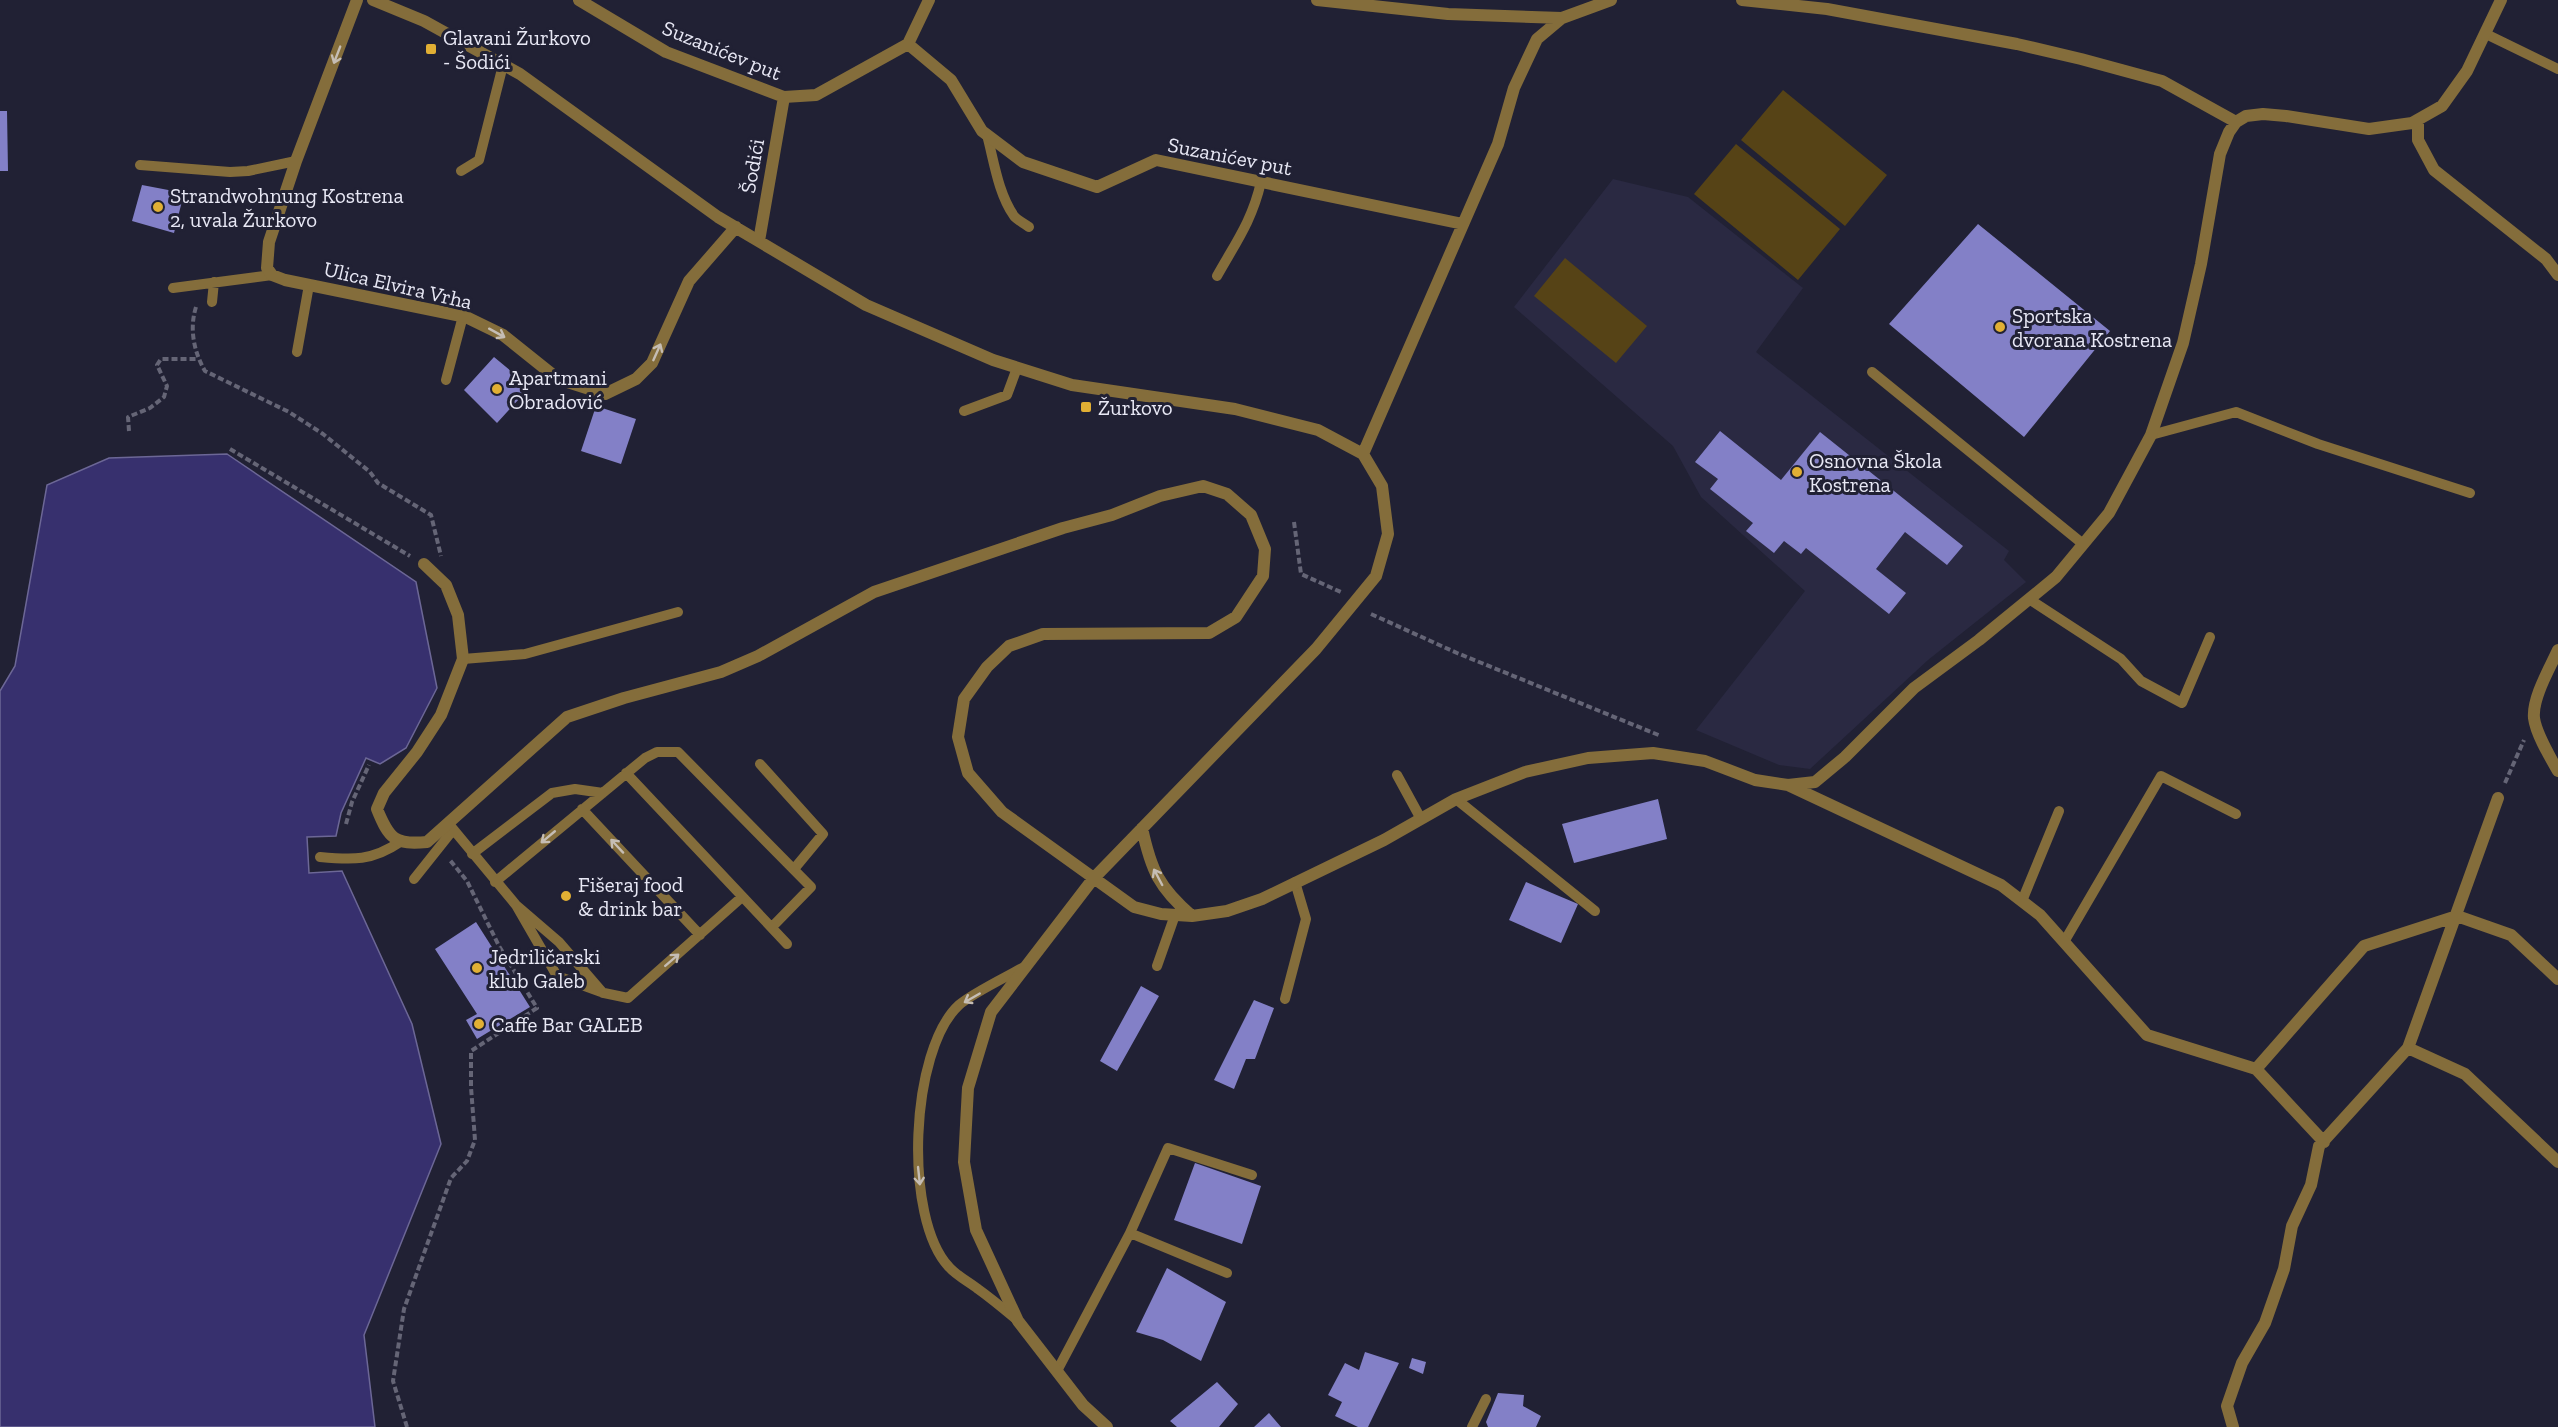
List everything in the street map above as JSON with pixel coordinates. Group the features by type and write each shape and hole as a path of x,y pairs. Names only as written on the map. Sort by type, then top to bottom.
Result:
{"street":[{"path":"272,275 267,268 269,242 296,160 357,0"},
{"path":"373,0 424,21 520,74 718,217 866,306 993,360 1072,385 1235,408 1318,430 1363,454 1382,486 1388,534 1376,576 1316,648 1093,879 1022,968 991,1012 968,1088 964,1162 976,1230 1018,1321 1083,1405 1107,1427"},
{"name":"Suzanićev put","path":"579,0 666,52 784,97 816,95 908,44 951,80 982,131 987,135 1023,162 1097,187 1156,160 1463,224"},
{"path":"908,44 929,0"},
{"path":"1317,0 1448,14 1562,18"},
{"path":"1363,454 1498,144 1514,88 1538,39 1562,18 1611,0"},
{"path":"1742,0 1827,9 1996,40 2081,59 2162,81 2236,122"},
{"path":"424,564 446,585 458,615 463,659 441,715 417,752 384,794 377,809 385,829 393,839 405,844 427,842 451,826 567,717 624,698 721,672 758,656 874,592 1052,532 1112,515 1160,496 1203,486 1227,494 1251,515 1265,549 1263,576 1236,616 1209,633 1043,634 1010,646 987,667 964,699 958,737 969,774 1002,812 1040,837 1093,879 1134,907 1161,914 1192,916 1227,911 1262,899 1384,840 1456,799 1525,772 1588,758 1653,753 1705,761 1755,780 1788,785 1815,782 1845,757 1914,688 1979,640 2056,577 2109,513 2151,435 2183,344 2201,264 2220,154 2236,122 2246,116 2263,114 2369,129 2412,123 2442,106 2467,72 2501,0"},
{"name":"Šodići","path":"759,241 784,97"},
{"path":"2418,120 2418,140 2434,170 2546,259 2558,275"},
{"name":"Ulica Elvira Vrha","path":"272,275 309,285 463,316 502,335 558,379 606,394 636,379 652,363 689,281 736,227"},
{"path":"2558,650 2539,693 2534,718 2547,752 2558,771"},
{"path":"1788,785 2001,885 2040,915 2147,1035 2256,1069 2324,1142"},
{"path":"2233,1427 2227,1406 2242,1363 2265,1323 2284,1269 2292,1226 2311,1185 2319,1146 2408,1048 2498,798"},
{"path":"1142,828 1148,857 1158,878 1169,897 1192,916"},
{"path":"2256,1069 2364,946 2457,916 2511,935 2558,979"},
{"path":"2408,1048 2465,1074 2558,1162"}],"lane":[{"path":"2486,34 2558,69"},
{"path":"461,171 479,160 503,65"},
{"path":"987,135 1002,192 1015,218 1029,227"},
{"path":"140,165 230,172 248,171 296,160"},
{"path":"1217,276 1245,230 1256,206 1261,182"},
{"path":"173,288 272,275"},
{"path":"209,283 212,302"},
{"path":"297,352 309,285"},
{"path":"446,380 463,316"},
{"path":"964,411 1007,395 1017,368"},
{"path":"1872,372 2083,544"},
{"path":"2151,435 2236,412 2318,444 2470,493"},
{"path":"2029,599 2121,659 2141,681 2182,703 2210,637"},
{"path":"463,659 525,654 678,612"},
{"path":"495,882 626,773 657,752 678,752 812,887 772,927"},
{"path":"760,764 823,834 795,869"},
{"path":"626,773 787,944"},
{"path":"1397,775 1421,819"},
{"path":"2064,942 2161,776 2236,814"},
{"path":"472,854 552,792 575,789 603,793"},
{"path":"1456,799 1595,911"},
{"path":"582,809 700,935"},
{"path":"2022,901 2059,811"},
{"path":"414,879 438,849 451,826 516,905 559,942 604,993"},
{"path":"320,857 353,861 383,853 400,842"},
{"path":"1285,999 1306,919 1295,882"},
{"path":"516,905 557,976 604,993 628,998 742,897"},
{"path":"1157,966 1175,915"},
{"path":"1018,1321 949,1267 935,1245 922,1198 916,1150 926,1070 936,1039 959,1005 1022,968"},
{"path":"1056,1371 1130,1233 1168,1148 1252,1175"},
{"path":"1130,1233 1227,1273"},
{"path":"1472,1427 1486,1399"}],"path":[{"path":"209,283 193,318 198,358 205,371 289,412 323,434 370,472 378,483 431,515 436,527 446,585"},
{"path":"129,431 128,417 150,408 164,397 167,386 157,365 160,359 198,358"},
{"path":"230,449 424,564"},
{"path":"1294,522 1300,574 1358,600"},
{"path":"441,557 446,585"},
{"path":"1371,614 1457,652 1670,739"},
{"path":"2498,798 2534,718"},
{"path":"346,824 352,802 369,765"},
{"path":"407,1427 393,1381 404,1309 451,1178 467,1161 475,1140 471,1051 537,1008 499,946 467,881 438,849"}],"shaded area":[{"path":"1783,90 1887,175 1845,226 1741,140"},
{"path":"1736,144 1840,229 1798,280 1694,194"},
{"name":"Osnovna Škola Kostrena","path":"1613,179 1688,197 1803,288 1756,352 2009,551 2004,560 2026,582 1928,660 1810,769 1779,765 1696,730 1805,591 1701,497 1673,446 1514,307"},
{"path":"1565,258 1647,326 1616,363 1534,296"},
{"path":"227,454 416,582 437,688 406,748 380,764 366,758 341,813 336,836 307,837 309,873 342,871 412,1024 441,1144 364,1335 375,1427 0,1427 0,691 15,666 47,485 109,458"}],"building":[{"path":"0,111 7,111 8,171 0,171"},
{"name":"Strandwohnung Kostrena 2, uvala Žurkovo","path":"142,185 184,193 174,233 132,221"},
{"name":"Sportska dvorana Kostrena","path":"1978,224 2110,331 2024,437 1889,324"},
{"name":"Apartmani Obradović","path":"494,357 530,387 497,423 464,390"},
{"path":"596,406 636,419 621,464 581,451"},
{"path":"1720,431 1781,480 1820,432 1963,546 1947,565 1905,532 1876,569 1906,593 1889,614 1806,548 1801,554 1784,541 1774,553 1746,531 1753,523 1710,489 1718,479 1695,462"},
{"path":"1658,799 1667,839 1574,863 1562,824"},
{"path":"1526,882 1578,904 1561,943 1509,920"},
{"name":"Jedriličarski klub Galeb","path":"476,922 530,1007 477,1039 466,1020 477,1014 435,949"},
{"path":"1141,986 1159,996 1117,1071 1100,1061"},
{"path":"1254,1000 1274,1008 1255,1059 1246,1059 1234,1089 1214,1080"},
{"path":"1195,1163 1261,1186 1242,1244 1174,1220"},
{"path":"1167,1268 1226,1302 1201,1361 1163,1340 1136,1332"},
{"path":"1365,1352 1399,1363 1368,1427 1358,1427 1335,1416 1342,1402 1328,1395 1345,1363 1359,1370"},
{"path":"1412,1358 1426,1362 1423,1374 1409,1368"},
{"path":"1217,1382 1238,1404 1219,1427 1177,1427 1170,1421"},
{"path":"1498,1393 1524,1395 1523,1406 1541,1416 1536,1427 1488,1427 1486,1422"},
{"path":"1269,1413 1281,1427 1254,1427"}],"place":[{"name":"Glavani Žurkovo - Šodići","path":"431,49"},
{"name":"Strandwohnung Kostrena 2, uvala Žurkovo","path":"158,207"},
{"name":"Sportska dvorana Kostrena","path":"2000,327"},
{"name":"Apartmani Obradović","path":"497,389"},
{"name":"Žurkovo","path":"1086,407"},
{"name":"Osnovna Škola Kostrena","path":"1797,472"},
{"name":"Fišeraj food & drink bar","path":"566,896"},
{"name":"Jedriličarski klub Galeb","path":"477,968"},
{"name":"Caffe Bar GALEB","path":"479,1024"}]}
